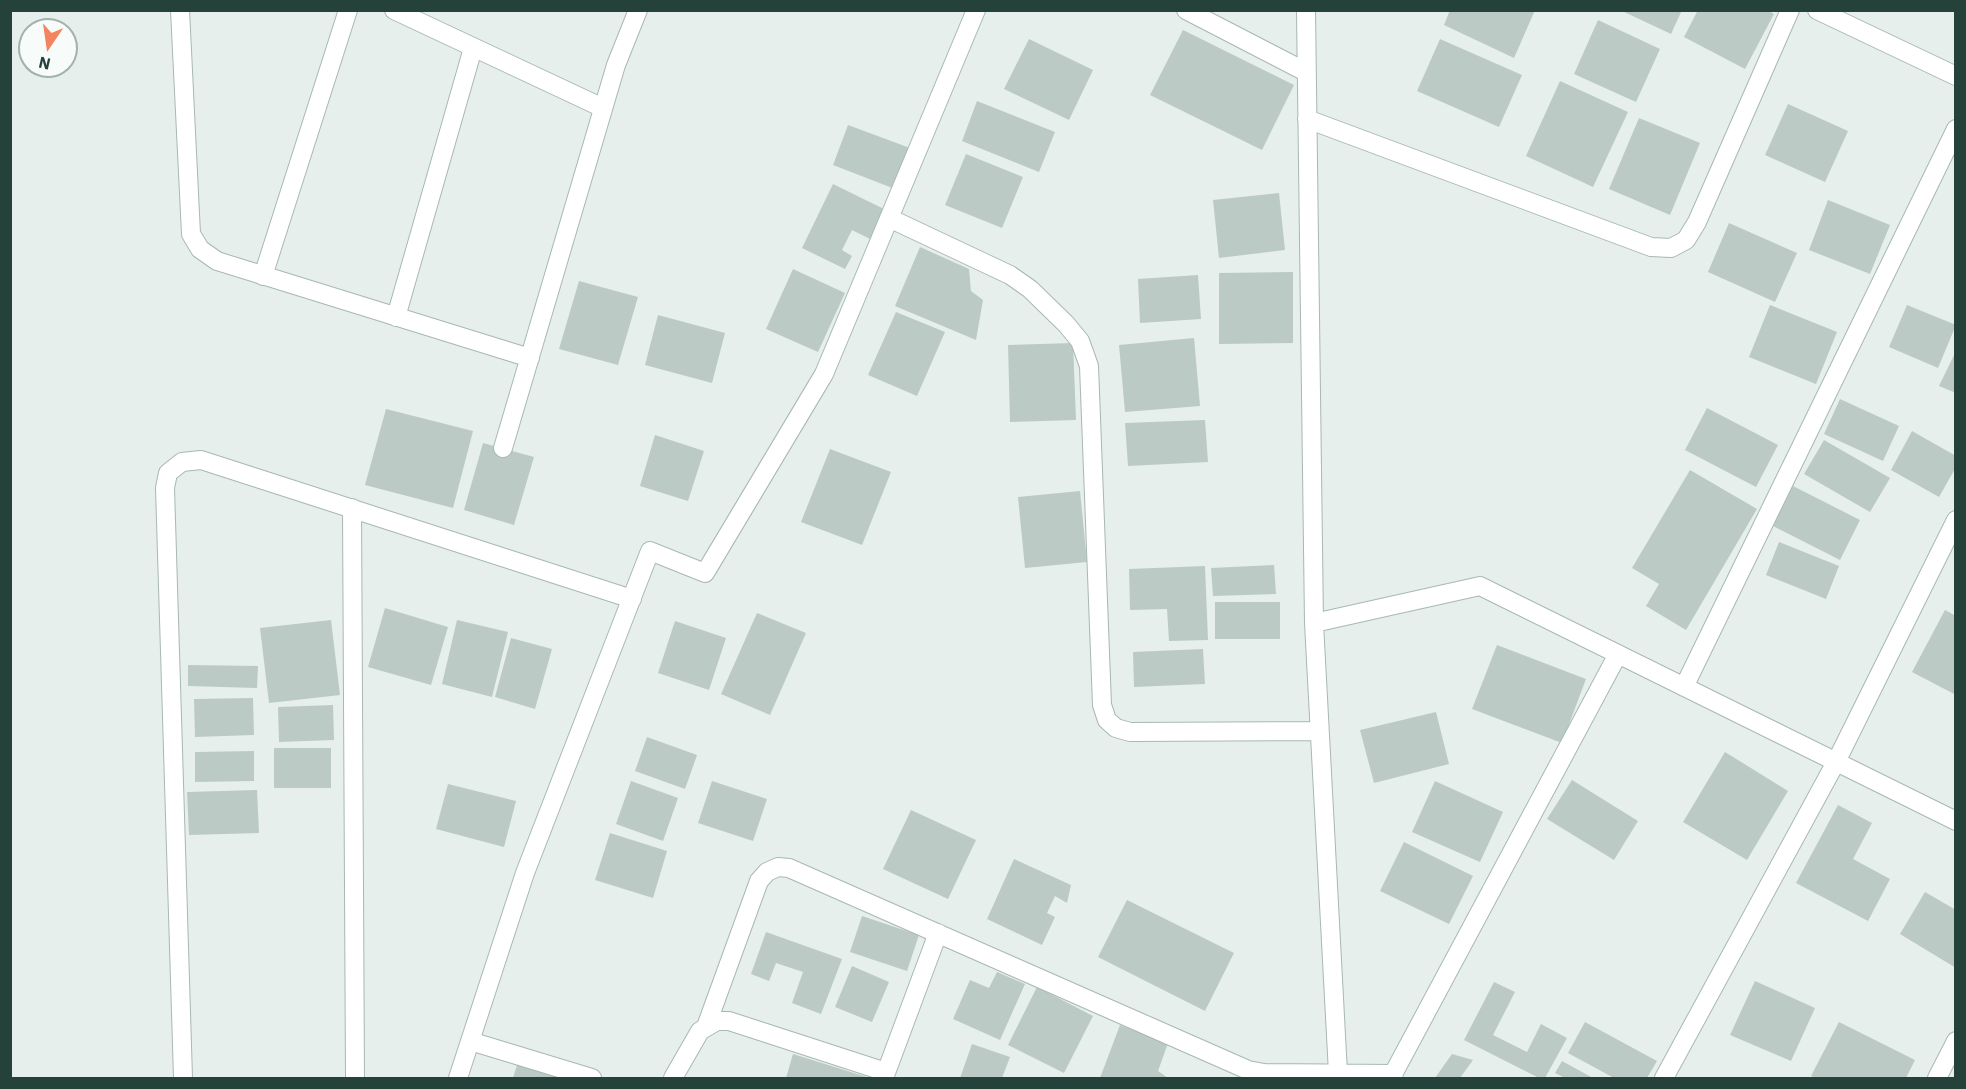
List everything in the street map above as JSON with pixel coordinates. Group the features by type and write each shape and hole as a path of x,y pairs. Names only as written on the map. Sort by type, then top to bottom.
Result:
{"street":[{"path":"180,10 191,234 200,249 217,261 530,358"},
{"path":"264,276 348,10"},
{"path":"394,10 603,108"},
{"path":"503,448 616,65 638,10"},
{"path":"458,1078 525,873 650,551 705,573 824,374 976,10"},
{"path":"1186,10 1306,72"},
{"path":"1306,10 1314,623 1338,1073"},
{"path":"1307,118 1651,247 1671,248 1686,240 1697,222 1790,10"},
{"path":"1817,10 1956,76"},
{"path":"396,317 473,48"},
{"path":"1684,687 1956,129"},
{"path":"889,218 1010,275 1059,317 1080,341 1089,366 1102,705 1107,720 1116,728 1130,732 1319,730"},
{"path":"183,1078 165,488 168,473 182,462 201,459 632,599"},
{"path":"352,508 355,1078"},
{"path":"1664,1078 1836,762 1956,520"},
{"path":"1314,623 1480,586 1956,821"},
{"path":"673,1078 700,1031 707,1024 759,881 767,872 778,867 789,868 1248,1070 1264,1073 1393,1076 1618,654"},
{"path":"707,1024 729,1021 885,1075 938,933"},
{"path":"470,1041 592,1078"},
{"path":"1937,1078 1956,1041"}],"building":[{"path":"1450,10 1535,10 1514,58 1444,25"},
{"path":"1620,10 1682,10 1671,34"},
{"path":"1698,10 1767,10 1774,14 1745,69 1684,37"},
{"path":"1598,20 1660,49 1636,102 1574,74"},
{"path":"1183,30 1294,85 1262,150 1150,95"},
{"path":"1029,39 1093,70 1069,120 1004,89"},
{"path":"1440,39 1522,75 1499,127 1417,91"},
{"path":"1560,81 1628,112 1593,187 1526,156"},
{"path":"977,101 1055,132 1039,172 962,141"},
{"path":"1788,104 1848,131 1825,182 1765,155"},
{"path":"1639,118 1700,143 1670,215 1609,189"},
{"path":"848,125 910,148 895,189 833,165"},
{"path":"966,154 1023,177 1002,228 945,205"},
{"path":"833,184 888,211 874,241 852,230 842,250 852,256 845,269 802,248"},
{"path":"1279,193 1285,250 1219,258 1213,200"},
{"path":"1828,200 1890,225 1870,274 1809,250"},
{"path":"1729,223 1797,253 1775,302 1708,272"},
{"path":"920,247 969,269 971,291 983,300 976,340 895,306"},
{"path":"793,269 845,293 818,352 766,329"},
{"path":"1293,272 1293,343 1219,344 1219,273"},
{"path":"1198,275 1201,319 1140,323 1138,279"},
{"path":"579,281 638,297 618,365 559,349"},
{"path":"1770,305 1837,332 1816,384 1749,357"},
{"path":"1907,305 1956,325 1938,368 1889,347"},
{"path":"896,312 945,332 917,396 868,375"},
{"path":"658,315 725,333 712,383 645,365"},
{"path":"1194,338 1200,406 1125,412 1119,345"},
{"path":"1073,343 1076,420 1010,422 1008,345"},
{"path":"1956,351 1956,393 1939,386"},
{"path":"1840,399 1899,426 1883,461 1824,434"},
{"path":"1707,408 1778,445 1756,487 1685,450"},
{"path":"386,409 473,431 453,508 365,485"},
{"path":"1205,420 1208,462 1128,466 1125,423"},
{"path":"1912,431 1956,456 1956,467 1939,497 1891,470"},
{"path":"655,435 704,451 688,501 640,486"},
{"path":"1824,440 1890,478 1870,512 1804,474"},
{"path":"483,443 534,457 514,525 464,510"},
{"path":"830,449 891,472 862,545 801,522"},
{"path":"1690,470 1757,509 1686,630 1646,606 1659,584 1632,568"},
{"path":"1793,486 1860,520 1840,560 1773,526"},
{"path":"1080,491 1087,562 1025,568 1018,497"},
{"path":"1779,542 1839,566 1826,599 1766,575"},
{"path":"1274,565 1276,594 1213,596 1211,568"},
{"path":"1205,566 1208,640 1169,641 1167,609 1130,610 1129,569"},
{"path":"1215,602 1280,602 1280,639 1215,639"},
{"path":"385,608 448,627 431,685 368,667"},
{"path":"1945,610 1956,616 1956,695 1912,672"},
{"path":"757,613 806,633 770,715 721,694"},
{"path":"331,620 340,695 269,703 260,628"},
{"path":"457,620 508,632 492,697 442,684"},
{"path":"675,621 726,638 709,690 658,673"},
{"path":"511,638 552,649 535,709 495,697"},
{"path":"1497,645 1586,679 1562,743 1472,709"},
{"path":"1203,649 1205,684 1134,687 1133,652"},
{"path":"188,665 258,666 257,688 188,686"},
{"path":"253,698 254,735 195,737 194,699"},
{"path":"333,705 334,740 279,742 278,707"},
{"path":"1436,712 1449,764 1374,783 1360,730"},
{"path":"647,737 697,755 685,789 635,771"},
{"path":"274,748 331,748 331,788 274,788"},
{"path":"254,751 254,781 195,782 195,752"},
{"path":"1725,752 1788,791 1747,860 1683,822"},
{"path":"1572,780 1638,821 1614,860 1547,819"},
{"path":"631,781 678,798 663,841 616,824"},
{"path":"712,781 767,799 753,841 698,823"},
{"path":"1435,781 1503,812 1480,862 1412,832"},
{"path":"448,784 516,801 504,847 436,829"},
{"path":"257,790 259,833 189,835 187,792"},
{"path":"1838,805 1872,823 1853,859 1890,879 1868,921 1796,883"},
{"path":"911,810 976,840 948,899 883,869"},
{"path":"610,833 667,851 653,898 595,880"},
{"path":"1404,842 1473,876 1449,924 1380,891"},
{"path":"1014,859 1071,885 1067,903 1055,896 1047,913 1055,917 1042,945 987,919"},
{"path":"1925,892 1956,910 1956,968 1900,934"},
{"path":"1127,900 1234,953 1205,1011 1098,957"},
{"path":"862,916 919,935 907,971 850,952"},
{"path":"766,932 842,959 821,1014 792,1003 803,972 776,963 769,981 751,974"},
{"path":"852,966 889,982 872,1022 835,1007"},
{"path":"997,972 1025,984 1000,1040 953,1019 970,980 989,988"},
{"path":"1755,981 1815,1008 1791,1061 1730,1035"},
{"path":"1494,982 1515,992 1493,1035 1527,1052 1541,1024 1567,1038 1545,1078 1539,1078 1464,1040"},
{"path":"1037,987 1093,1016 1064,1073 1008,1045"},
{"path":"1585,1022 1657,1061 1647,1078 1614,1078 1568,1053"},
{"path":"1839,1022 1915,1060 1906,1078 1816,1078 1811,1076"},
{"path":"1120,1025 1168,1043 1158,1071 1168,1078 1100,1078"},
{"path":"972,1044 1010,1057 1002,1078 960,1078"},
{"path":"793,1054 870,1078 786,1078"},
{"path":"1452,1054 1473,1060 1460,1078 1435,1078"},
{"path":"1562,1061 1593,1078 1565,1078 1555,1073"},
{"path":"517,1065 559,1078 513,1078"}]}
